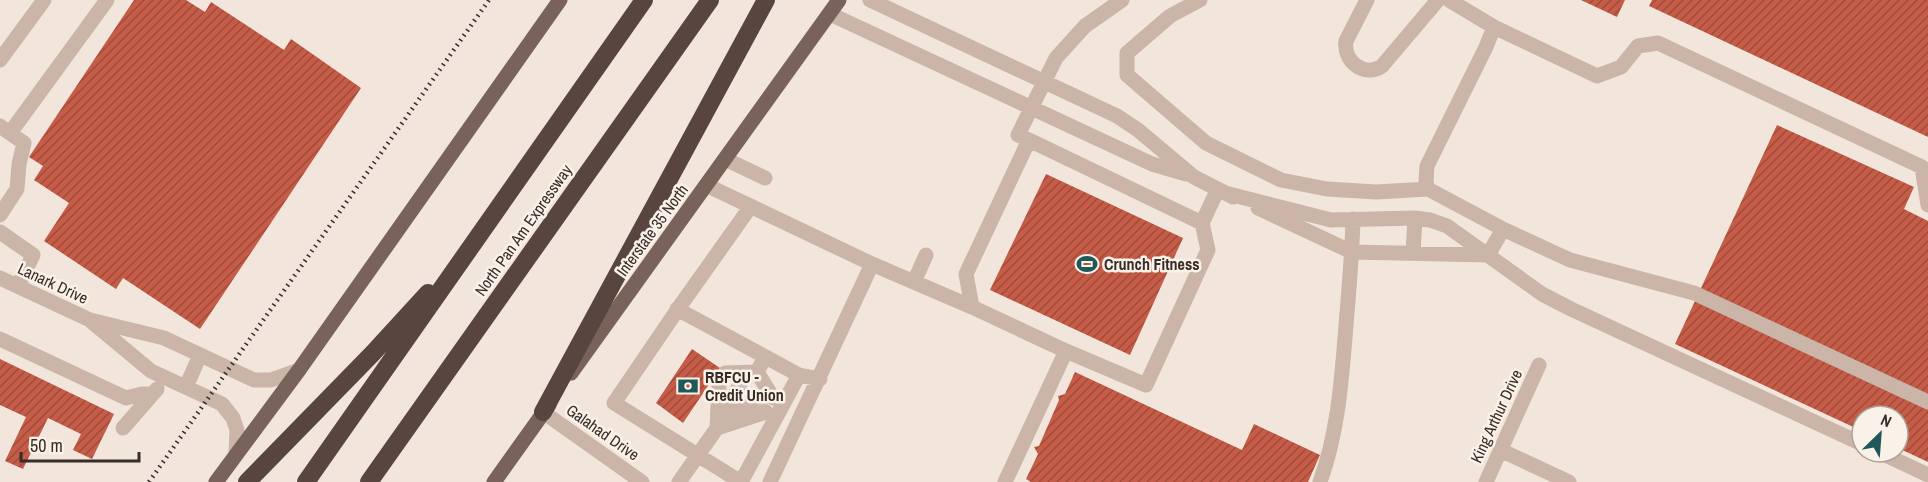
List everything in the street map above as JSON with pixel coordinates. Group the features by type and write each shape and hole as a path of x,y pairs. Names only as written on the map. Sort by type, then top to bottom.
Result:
{"highway":[{"name":"North Pan Am Expressway","path":"306,482 644,0"},
{"name":"North Pan Am Expressway","path":"369,482 710,0"},
{"path":"543,412 766,0"},
{"path":"248,482 373,353 478,238"}],"main road":[{"path":"216,482 299,370 560,0"},
{"name":"Interstate 35 North","path":"494,482 839,0"}],"street":[{"path":"0,60 44,0"},
{"path":"0,215 17,189 24,143 5,129 107,0"},
{"path":"870,0 1117,116 1138,130 1194,177"},
{"path":"1122,0 1084,26 1056,58 1018,135 1202,223"},
{"path":"1200,0 1170,16 1127,53 1127,75 1206,143 1281,180 1327,189 1376,192 1428,189 1503,229 1570,260 1694,293 1928,402"},
{"path":"1367,0 1345,47 1346,53 1354,64 1361,69 1373,70 1382,66 1438,0"},
{"path":"1449,0 1494,27 1598,76 1621,67 1638,46 1658,43 1922,167 1928,205"},
{"path":"830,14 1152,164 1194,177 1352,252 1488,255"},
{"path":"1428,189 1427,166 1494,27"},
{"path":"972,307 966,274 1029,140"},
{"path":"725,159 765,178"},
{"path":"706,185 872,264 1146,385 1208,250 1202,223 1222,191"},
{"path":"1222,191 1330,220 1415,218 1447,226 1542,294 1570,309 1850,438"},
{"path":"751,206 677,309 614,403 741,482 799,375"},
{"path":"1413,253 1415,218"},
{"path":"1320,482 1329,457 1340,404 1353,219"},
{"path":"1488,255 1503,229"},
{"path":"0,232 33,255 18,286"},
{"path":"914,282 926,255"},
{"path":"770,482 872,264"},
{"name":"Lanark Drive","path":"0,278 90,320 164,338 254,380 271,380 299,370"},
{"path":"677,309 799,375 820,379"},
{"name":"Lanark Drive","path":"90,320 151,371 222,404 228,410 237,430 236,453"},
{"path":"0,339 126,398 142,393 152,394"},
{"path":"1005,482 1066,351"},
{"path":"186,387 200,355"},
{"path":"679,482 746,392 765,357"},
{"name":"King Arthur Drive","path":"1486,482 1539,365"},
{"path":"717,428 746,392 757,372"},
{"path":"717,428 746,392 757,372"},
{"path":"123,428 166,378"},
{"name":"Galahad Drive","path":"543,412 642,482"},
{"path":"1500,450 1569,482"},
{"path":"1905,464 1928,475"}],"building":[{"path":"134,0 186,0 205,12 211,2 284,50 291,39 361,88 200,329 123,278 116,289 44,241 69,203 34,180 43,166 29,157"},
{"path":"1581,0 1625,0 1617,17"},
{"path":"1652,0 1928,0 1928,137 1649,6"},
{"path":"1777,125 1914,187 1904,209 1928,221 1928,462 1910,454 1910,404 1850,404 1850,425 1675,344"},
{"name":"Crunch Fitness","path":"1046,174 1183,238 1130,355 990,290"},
{"name":"RBFCU - Credit Union","path":"692,349 720,368 683,423 656,403"},
{"path":"0,359 114,414 92,459 73,450 81,434 48,418 23,469 5,461 26,417 0,405"},
{"path":"1075,372 1242,450 1254,424 1320,455 1308,482 1031,482 1026,479 1038,454 1034,447 1039,446 1059,400 1058,396 1065,394"}],"tunnel":[{"path":"735,394 741,382"},
{"path":"758,407 765,394"}],"railway":[{"path":"149,482 489,0"}],"place":[{"name":"Crunch Fitness","path":"1087,264"},
{"name":"RBFCU - Credit Union","path":"688,386"}]}
